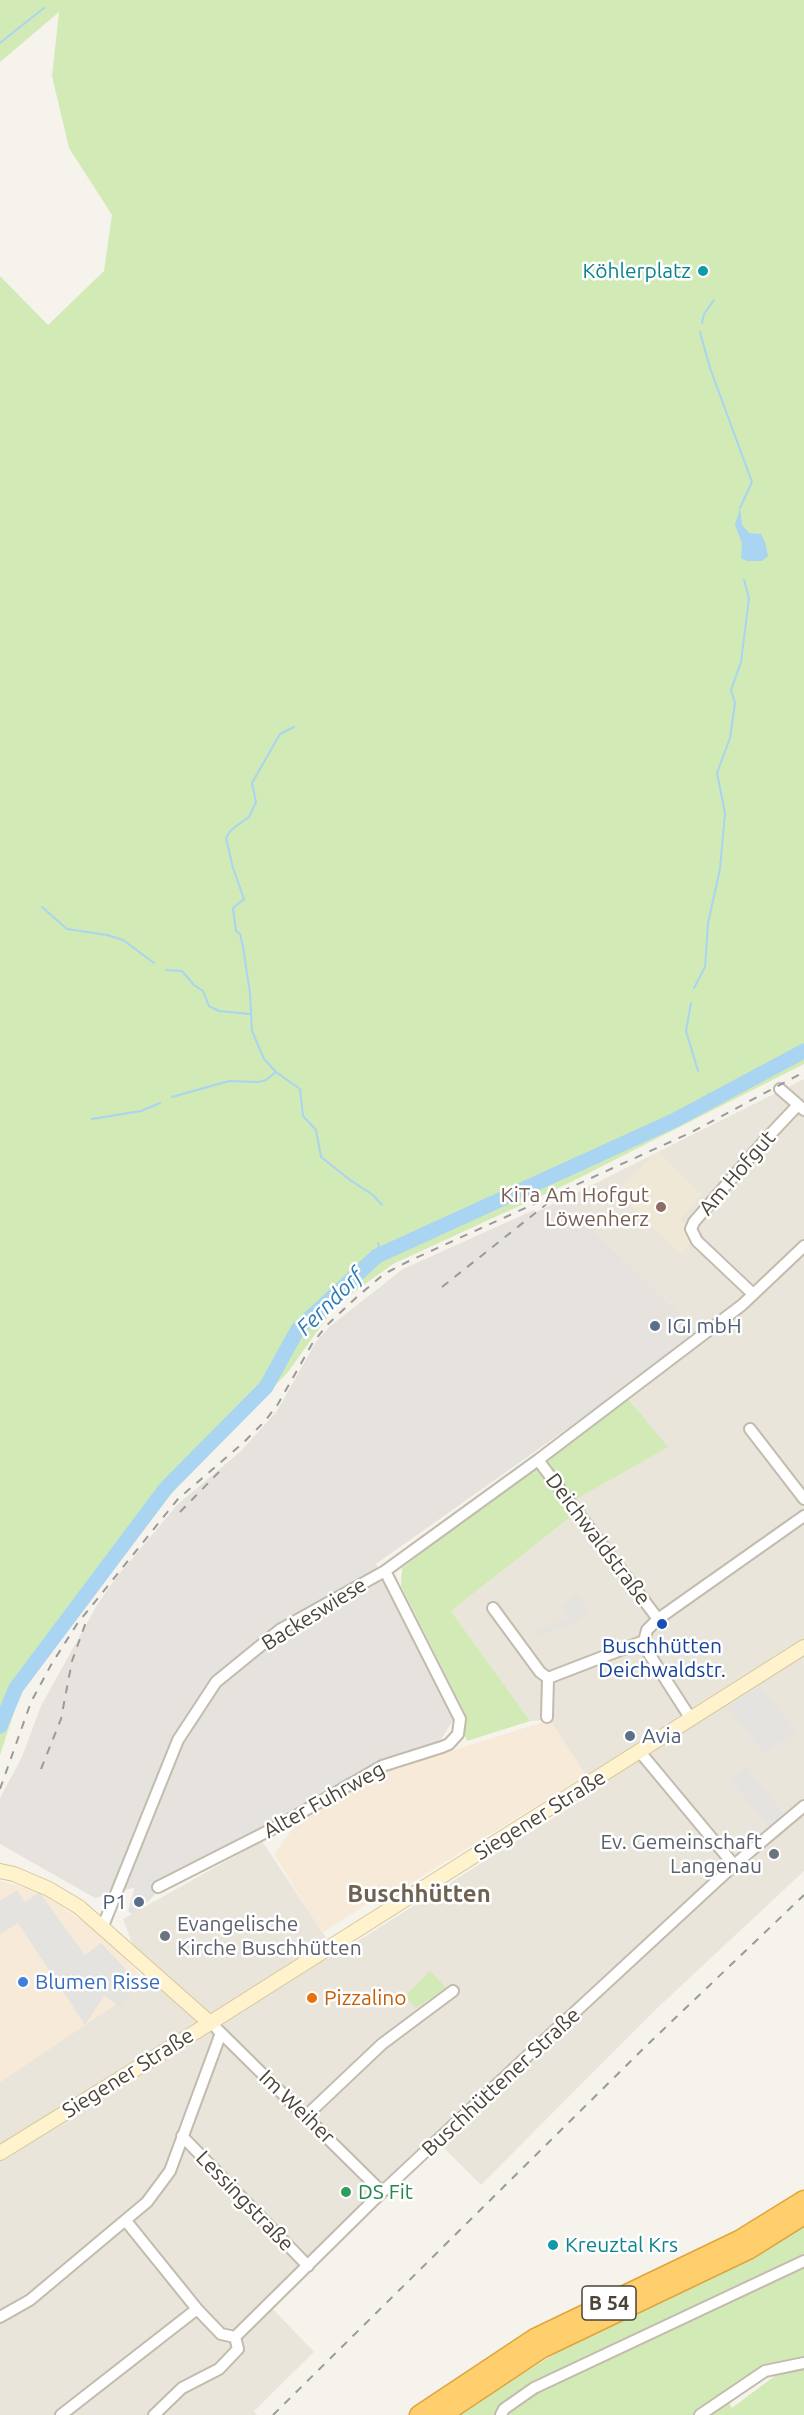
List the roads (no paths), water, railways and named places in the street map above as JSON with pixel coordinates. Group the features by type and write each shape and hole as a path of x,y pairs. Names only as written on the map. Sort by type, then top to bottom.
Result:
{"highway":[{"name":"B 54","path":"419,2415 535,2338 741,2239 804,2200"},
{"name":"B 54","path":"442,2415 541,2349 748,2250 804,2215"}],"main road":[{"name":"Siegener Straße","path":"0,2152 210,2023 804,1647"},
{"path":"0,1871 14,1874 49,1889 79,1907 210,2023"}],"street":[{"path":"780,1089 801,1108"},
{"name":"Am Hofgut","path":"753,1294 697,1241 691,1229 694,1222 765,1140 801,1108"},
{"name":"Backeswiese","path":"103,1926 178,1740 216,1682 281,1629 385,1571 538,1460 753,1294 804,1246"},
{"path":"750,1428 804,1499"},
{"name":"Deichwaldstraße","path":"538,1460 658,1619"},
{"path":"691,1719 646,1649 644,1641 647,1630 658,1619 804,1516"},
{"name":"Alter Fuhrweg","path":"158,1887 278,1826 382,1766 442,1747 449,1744 458,1734 460,1719 385,1571"},
{"path":"493,1608 540,1672 548,1678"},
{"path":"548,1678 644,1641"},
{"path":"547,1717 548,1678"},
{"path":"640,1752 734,1865"},
{"name":"Buschhüttener Straße","path":"235,2337 382,2192 734,1865 804,1806"},
{"path":"307,2115 382,2044 453,1991"},
{"name":"Im Weiher","path":"210,2023 307,2115 382,2192"},
{"path":"0,2317 30,2300 147,2202 171,2171 221,2033"},
{"name":"Lessingstraße","path":"183,2136 308,2266"},
{"path":"126,2221 196,2309 221,2334 235,2337 238,2349 219,2369 182,2388 154,2415"},
{"path":"501,2415 504,2409 534,2388 804,2261"},
{"path":"61,2415 196,2309"},
{"path":"700,2415 765,2371 804,2363"}],"water":[{"path":"740,508 742,525 749,533 761,534 765,542 768,556 762,561 747,561 741,558 742,543 735,525"}],"waterway":[{"path":"0,43 44,8"},
{"path":"702,323 704,314 714,300"},
{"path":"700,332 710,368 752,482 740,508"},
{"path":"694,988 705,967 708,923 720,869 725,813 717,773 730,738 735,703 731,690 741,662 749,598 744,580"},
{"path":"294,727 280,734 252,783 256,802 249,817 231,830 226,838 244,899 233,908 236,931 240,934 243,947 250,993 252,1031 264,1059 276,1072 300,1089 303,1116 316,1130 321,1157 373,1195 382,1205"},
{"path":"42,907 67,929 107,935 123,940 154,963"},
{"path":"166,970 182,971 194,985 203,991 209,1006 219,1011 250,1014"},
{"path":"691,1003 686,1031 698,1071"},
{"name":"Ferndorf","path":"0,1726 16,1688 166,1488 266,1387 298,1329 377,1256 675,1120 804,1051"},
{"path":"172,1097 229,1081 258,1082 266,1080 276,1072"},
{"path":"708,1094 711,1100"},
{"path":"92,1119 141,1111 160,1103"},
{"path":"378,1243 381,1254"}],"railway":[{"path":"0,1789 31,1702 77,1624 178,1499 265,1421 278,1404 312,1344 327,1325 358,1296 384,1274 409,1261 692,1132 804,1072"},
{"path":"442,1287 548,1203"},
{"path":"180,1512 220,1471"},
{"path":"41,1769 61,1719 72,1661 86,1622"},
{"path":"273,2415 646,2046 804,1895"}],"place":[{"name":"Köhlerplatz","path":"703,271"},
{"name":"KiTa Am Hofgut Löwenherz","path":"661,1207"},
{"name":"IGI mbH","path":"655,1326"},
{"name":"Buschhütten Deichwaldstr.","path":"662,1624"},
{"name":"Avia","path":"630,1736"},
{"name":"Ev. Gemeinschaft Langenau","path":"774,1854"},
{"name":"P1","path":"139,1902"},
{"name":"Evangelische Kirche Buschhütten","path":"165,1936"},
{"name":"Blumen Risse","path":"23,1982"},
{"name":"Pizzalino","path":"312,1998"},
{"name":"DS Fit","path":"346,2192"},
{"name":"Kreuztal Krs","path":"553,2245"}],"district":[{"name":"Buschhütten","path":"419,1894"}]}
